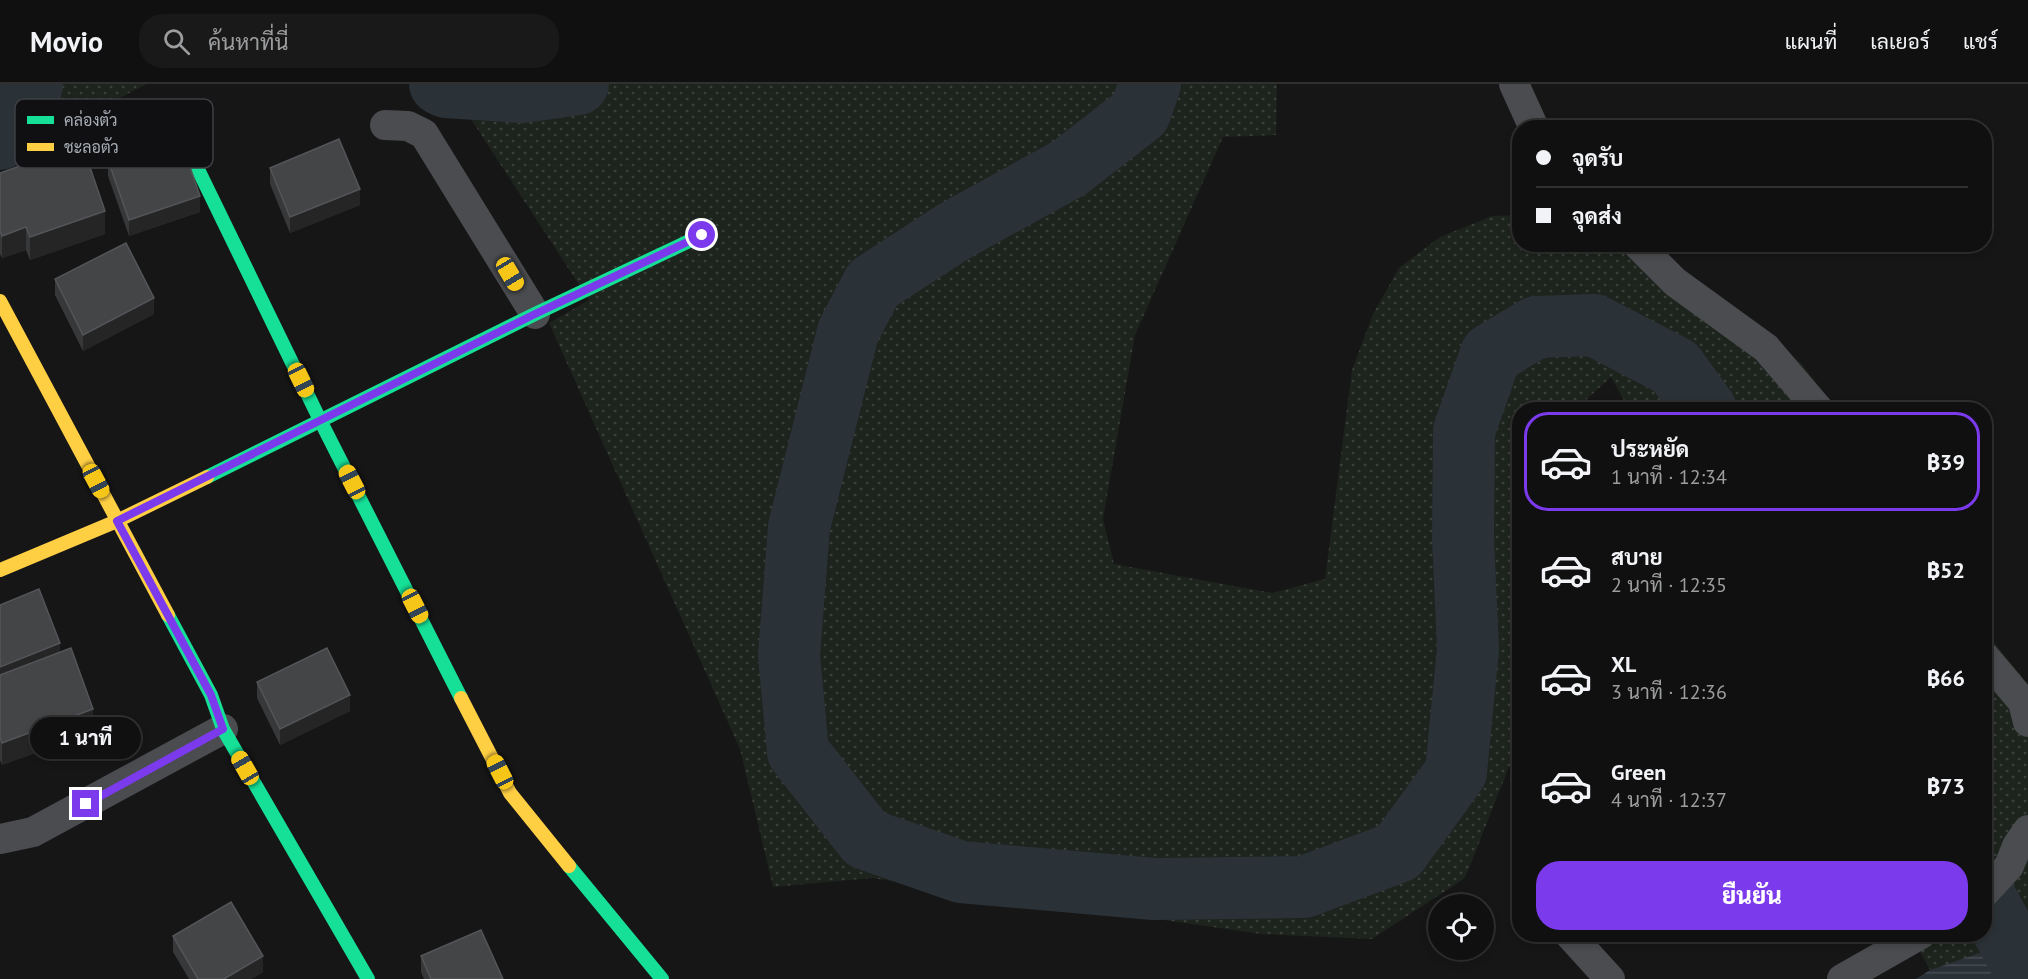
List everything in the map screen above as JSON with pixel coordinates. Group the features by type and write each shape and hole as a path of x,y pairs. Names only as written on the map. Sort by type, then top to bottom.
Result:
{"street":[{"path":"1514,84 1530,120"},
{"path":"385,125 408,126 424,134 535,314"},
{"path":"197,168 320,420 510,793 662,979"},
{"path":"0,570 117,521 535,314 702,235"},
{"path":"1645,252 1675,282 1766,348 1812,402"},
{"path":"0,301 211,695 223,729 368,979"},
{"path":"1992,665 2023,702 2028,722"},
{"path":"0,839 33,832 223,729"},
{"path":"1992,884 2009,866 2017,846 2028,830"},
{"path":"1576,942 1610,979"},
{"path":"1842,979 1907,942"}],"shaded area":[{"path":"0,84 147,84 117,99 15,99 15,150 0,158"},
{"path":"448,84 1277,84 1276,135 1223,137 1135,335 1103,519 1114,564 1272,593 1325,579 1352,370 1373,314 1399,268 1440,237 1492,216 1512,215 1512,252 1663,252 1693,282 1801,363 1831,402 1625,402 1611,377 1584,402 1512,402 1512,760 1465,878 1441,894 1428,894 1428,902 1372,939 1261,934 872,878 773,887 740,749 549,323 589,300"},
{"path":"1992,640 2022,677 2028,701 2028,936 1930,970 1915,942 1992,942"},
{"path":"2028,936 2028,979 1916,979 1930,970"}],"building":[{"path":"339,139 360,189 290,217 270,168"},
{"path":"15,168 90,168 105,211 30,237 26,227 2,236 0,231 0,173"},
{"path":"111,168 190,168 200,196 129,220"},
{"path":"126,243 154,298 83,335 55,279"},
{"path":"39,589 60,643 0,667 0,605"},
{"path":"71,648 93,709 2,743 0,737 0,675"},
{"path":"327,648 350,695 280,729 257,682"},
{"path":"231,902 263,956 224,979 198,979 173,936"},
{"path":"481,930 503,979 431,979 421,956"}],"waterway":[{"path":"29,99 32,84"},
{"path":"440,84 446,87 522,92 578,84"},
{"path":"1150,84 1140,113 1069,168 953,232 873,284 848,332 799,527 789,655 798,752 866,839 961,872 1154,889 1304,887 1398,852 1456,772 1468,649 1463,538 1464,431 1491,354 1536,327 1594,325 1675,367 1700,402"},
{"path":"0,139 15,126"},
{"path":"1992,910 2028,976"}],"traffic: fast":[{"path":"197,168 320,420 461,698"},
{"path":"207,477 535,314 702,235"},
{"path":"168,615 211,695 223,729 368,979"},
{"path":"569,866 662,979"}],"traffic: slow":[{"path":"0,301 168,615"},
{"path":"0,570 117,521 207,477"},
{"path":"461,698 510,793 569,866"}],"route":[{"path":"86,804 223,729 211,695 117,521 535,314 702,235"}]}
